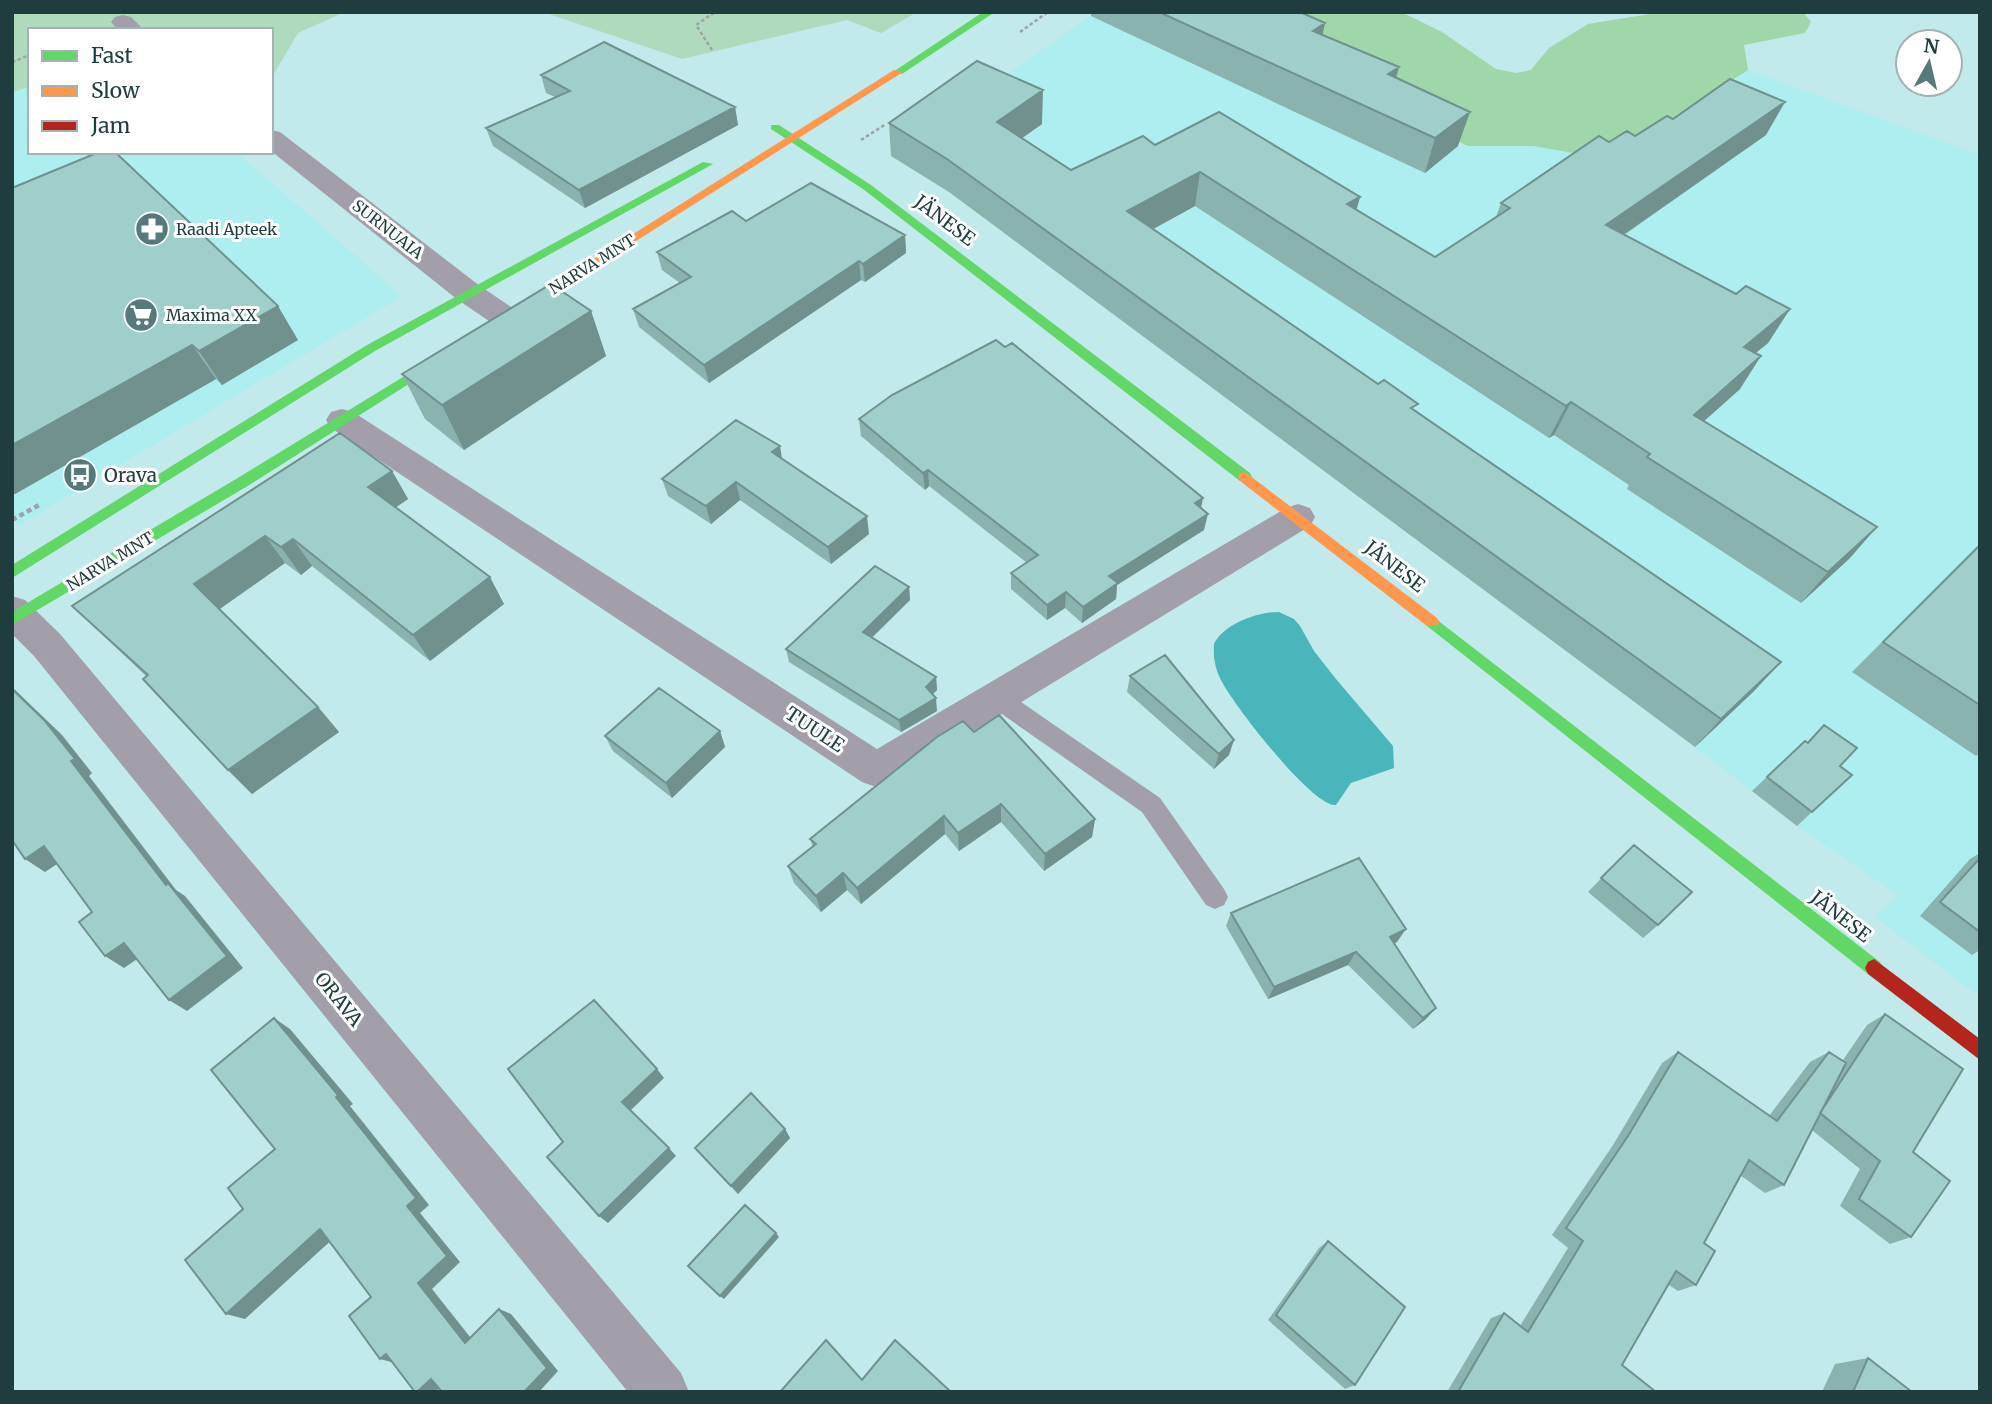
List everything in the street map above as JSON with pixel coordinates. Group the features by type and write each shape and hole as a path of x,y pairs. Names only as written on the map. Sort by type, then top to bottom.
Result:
{"main road":[{"name":"NARVA MNT","path":"500,321 795,139 990,12"},
{"name":"JÄNESE","path":"775,127 867,187 1298,517 1980,1051"},
{"name":"NARVA MNT","path":"12,572 298,392 469,293 716,159"},
{"name":"NARVA MNT","path":"14,615 463,345"}],"street":[{"name":"SURNUAIA","path":"273,140 469,293 500,321"},
{"name":"TUULE","path":"342,420 876,769 1298,517"},
{"name":"ORAVA","path":"14,615 47,645 663,1392"}],"lane":[{"path":"997,698 1151,805 1215,897"}],"path":[{"path":"712,50 696,25 715,12"}],"shaded area":[{"path":"1096,12 1380,109 1458,146 1533,146 1608,158 1748,70 1980,155 1980,997 1875,917 1898,895 1797,826 1695,747 949,192 891,156"},
{"path":"28,88 28,154 238,154 402,296 20,525 12,517 12,92"},
{"path":"1279,612 1294,619 1300,626 1314,651 1393,746 1394,768 1351,783 1336,805 1325,801 1292,773 1228,692 1216,667 1214,644 1225,631 1251,617"}],"green space":[{"path":"12,12 345,12 298,33 273,76 273,28 28,28 28,88 12,92"},
{"path":"543,12 917,12 881,33 847,20 682,59"},
{"path":"1234,12 1401,12 1442,32 1496,69 1516,73 1531,70 1549,48 1588,24 1662,12 1803,12 1811,22 1805,33 1744,45 1748,70 1608,159 1533,146 1467,146"}],"building":[{"path":"1159,12 1300,12 1325,23 1313,31 1399,67 1388,74 1470,112 1435,138"},
{"path":"604,42 735,107 579,190 486,128 570,91 541,75"},
{"path":"977,61 1043,90 997,122 1071,170 1143,136 1155,145 1219,112 1360,197 1347,204 1435,257 1510,208 1501,203 1599,136 1609,142 1627,131 1635,136 1667,116 1673,119 1730,79 1785,102 1606,225 1736,294 1746,286 1790,309 1744,347 1761,356 1694,415 1877,527 1828,572 1647,457 1650,454 1571,402 1566,406 1200,172 1127,211 1378,384 1384,380 1418,404 1411,408 1781,662 1721,719 947,159 889,123"},
{"name":"Maxima XX","path":"94,154 117,154 278,306 199,351 192,345 12,445 12,188"},
{"path":"811,183 905,235 863,264 859,261 704,365 633,309 691,277 657,252 732,211 746,221"},
{"path":"551,284 591,311 442,405 402,374"},
{"path":"996,340 1005,347 1012,343 1203,498 1195,503 1208,514 1109,576 1118,583 1083,607 1066,592 1047,605 1011,573 1038,555 928,470 923,473 859,419 892,395"},
{"path":"736,420 780,446 772,452 867,516 828,547 736,482 706,506 662,479"},
{"path":"340,433 392,471 368,487 490,577 413,635 293,539 281,547 265,536 194,584 318,707 228,770 143,679 148,675 72,606"},
{"path":"1980,545 1980,705 1883,642"},
{"path":"875,566 909,587 863,632 936,677 926,687 936,698 899,720 786,649"},
{"path":"1165,655 1234,740 1219,754 1130,676"},
{"path":"659,688 720,731 666,783 605,736"},
{"path":"12,689 44,720 75,759 71,761 166,885 168,883 227,956 169,1000 124,943 105,956 79,922 92,912 44,846 25,859 12,840"},
{"path":"999,715 1095,819 1045,854 1001,804 958,833 944,816 857,888 843,873 816,896 788,866 816,844 810,839 937,737 963,721 974,732"},
{"path":"1824,725 1857,748 1840,766 1852,775 1812,812 1767,777 1805,741 1808,743"},
{"path":"1634,845 1692,892 1658,925 1601,878"},
{"path":"1359,858 1406,929 1390,937 1436,1008 1423,1018 1356,952 1274,987 1231,913"},
{"path":"1980,858 1980,932 1940,902"},
{"path":"594,1000 657,1069 622,1102 669,1148 599,1216 547,1157 563,1142 508,1069"},
{"path":"1885,1014 1963,1069 1913,1152 1950,1181 1911,1237 1859,1199 1880,1161 1820,1113"},
{"path":"274,1018 338,1095 336,1097 416,1198 407,1206 447,1256 418,1283 465,1343 499,1309 547,1368 524,1392 442,1392 431,1379 415,1392 386,1354 380,1359 349,1316 371,1297 320,1229 226,1314 185,1260 243,1209 228,1188 275,1149 211,1070"},
{"path":"1678,1052 1777,1121 1829,1052 1846,1063 1784,1185 1749,1160 1704,1243 1715,1251 1696,1285 1676,1271 1622,1365 1656,1392 1458,1392 1504,1313 1528,1332 1583,1241 1566,1228 1628,1136"},
{"path":"751,1093 785,1129 731,1186 695,1148"},
{"path":"745,1205 776,1233 720,1296 688,1266"},
{"path":"1328,1241 1405,1307 1355,1385 1276,1315"},
{"path":"826,1340 862,1380 895,1340 951,1392 780,1392"},
{"path":"1868,1358 1912,1392 1853,1392"}],"traffic: fast":[{"path":"898,72 990,12"},
{"path":"775,127 867,187 1245,477"},
{"path":"12,572 371,348 707,164"},
{"path":"12,619 241,483 449,353"},
{"path":"1432,622 1874,968"}],"traffic: slow":[{"path":"512,314 898,72"},
{"path":"1245,477 1432,622"}],"traffic: jam":[{"path":"1874,968 1980,1051"}],"place":[{"name":"Raadi Apteek","path":"152,229"},
{"name":"Maxima XX","path":"141,315"},
{"name":"Orava","path":"80,475"}]}
